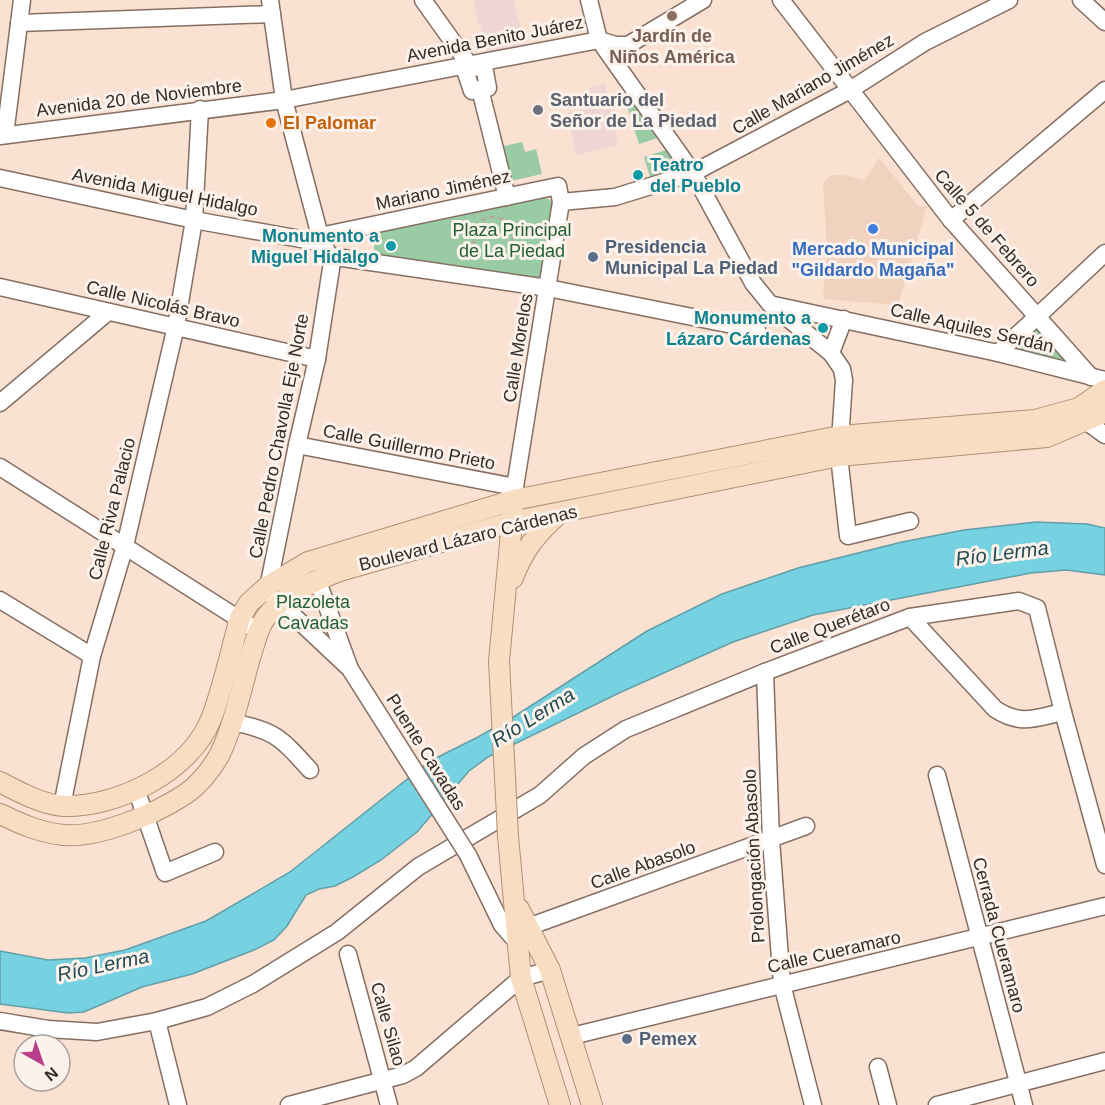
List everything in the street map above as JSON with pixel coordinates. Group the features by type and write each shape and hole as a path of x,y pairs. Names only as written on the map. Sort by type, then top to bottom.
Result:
{"main road":[{"name":"Boulevard Lázaro Cárdenas","path":"0,814 40,831 66,835 88,834 146,816 186,795 204,777 219,755 261,626 281,604 317,579 512,522 840,456 1047,437 1091,414 1105,390"},
{"name":"Boulevard Lázaro Cárdenas","path":"0,782 54,804 88,805 136,789 161,776 182,760 210,721 240,618 249,603 268,586 308,562 514,494 840,436 1091,414"},
{"path":"514,494 499,661 508,836 514,899 523,934 521,978 560,1105"},
{"path":"505,597 520,559 529,544 562,512"},
{"path":"475,533 492,543 508,566"},
{"path":"40,831 54,804"},
{"path":"523,934 550,970 592,1105"}],"street":[{"path":"2,135 22,0"},
{"path":"423,0 472,65 484,66 488,88 480,89 507,197"},
{"path":"590,0 599,40 693,173 753,283 770,304 831,353 842,369 844,380 840,456 848,536 910,520"},
{"name":"Avenida Benito Juárez","path":"284,100 599,40 616,45 628,45 703,0"},
{"name":"Calle 5 de Febrero","path":"781,0 951,220 1037,316 1098,378"},
{"name":"Calle Mariano Jiménez","path":"561,202 615,197 693,173 850,90 925,42 1009,0"},
{"path":"1081,0 1105,22"},
{"path":"19,22 271,7 284,100 326,249 548,288 757,330"},
{"path":"951,220 1105,90"},
{"name":"Avenida 20 de Noviembre","path":"2,135 284,100"},
{"name":"Calle Riva Palacio","path":"54,804 92,656 124,546 176,326 194,220 200,110"},
{"name":"Avenida Miguel Hidalgo","path":"0,178 326,249"},
{"name":"Mariano Jiménez","path":"326,249 507,197 558,186 561,202"},
{"name":"Calle Morelos","path":"514,494 561,202"},
{"name":"Calle Pedro Chavolla Eje Norte","path":"261,626 297,445 317,359 326,249"},
{"path":"998,353 1104,256"},
{"name":"Calle Nicolás Bravo","path":"0,287 317,359"},
{"name":"Calle Aquiles Serdán","path":"770,304 998,353 1098,378"},
{"path":"0,403 108,312"},
{"path":"831,353 844,319"},
{"path":"1091,414 1105,435"},
{"name":"Calle Guillermo Prieto","path":"297,445 514,494"},
{"path":"0,467 240,618 261,626"},
{"path":"317,579 351,669"},
{"path":"0,600 92,656"},
{"name":"Calle Querétaro","path":"0,1022 48,1029 97,1032 157,1021 207,1007 253,984 337,932 418,867 540,795 584,756 626,729 765,672 910,617 1019,601 1037,608 1063,712 1023,720 1009,718 995,709 910,617"},
{"path":"281,604 351,669"},
{"name":"Puente Cavadas","path":"351,669 468,855 502,925 523,934"},
{"name":"Prolongación Abasolo","path":"765,672 771,840 782,984 813,1105"},
{"path":"1063,712 1105,865"},
{"path":"231,722 253,726 276,735 310,770"},
{"name":"Cerrada Cueramaro","path":"937,775 1024,1105"},
{"path":"136,789 165,873 215,852"},
{"name":"Calle Abasolo","path":"523,934 806,826"},
{"name":"Calle Cueramaro","path":"572,1036 1105,906"},
{"name":"Calle Silao","path":"348,954 389,1105"},
{"path":"289,1105 384,1082 403,1075 416,1068 521,978 550,970"},
{"path":"157,1021 178,1105"},
{"path":"937,1105 1105,1061"},
{"path":"878,1066 888,1105"}],"path":[{"path":"499,217 510,226 513,239 507,251 501,255 488,257 477,250 473,231 476,225 486,218 499,217"}],"shaded area":[{"path":"473,0 513,0 527,50 489,60"},
{"path":"605,84 618,145 576,155 567,113 593,107 589,88"},
{"name":"Mercado Municipal \"Gildardo Magaña\"","path":"879,158 919,207 927,206 898,305 823,299 827,251 823,182 832,175 865,180"}],"green space":[{"path":"633,102 658,138 639,144 626,103"},
{"path":"522,142 525,152 536,149 542,174 511,181 504,146"},
{"path":"666,150 679,168 650,177 644,157"},
{"name":"Plaza Principal de La Piedad","path":"544,195 555,205 545,284 374,255 374,232"},
{"path":"1038,321 1080,370 1007,348"}],"water":[{"name":"Río Lerma","path":"1036,522 1087,524 1105,528 1105,575 1066,570 1031,573 813,615 733,642 619,693 488,757 469,771 417,832 381,860 353,877 335,886 319,889 306,895 287,926 274,940 254,950 192,974 142,987 84,1012 68,1013 0,1004 0,951 48,960 85,958 125,950 206,921 290,872 430,761 515,716 647,631 722,594 798,568 902,542 964,530"}],"place":[{"name":"Jardín de Niños América","path":"672,16"},
{"name":"Santuario del Señor de La Piedad","path":"538,110"},
{"name":"El Palomar","path":"271,123"},
{"name":"Teatro del Pueblo","path":"638,175"},
{"name":"Mercado Municipal \"Gildardo Magaña\"","path":"873,229"},
{"name":"Monumento a Miguel Hidalgo","path":"391,246"},
{"name":"Presidencia Municipal La Piedad","path":"593,257"},
{"name":"Monumento a Lázaro Cárdenas","path":"823,328"},
{"name":"Pemex","path":"627,1039"}],"park label":[{"name":"Plazoleta Cavadas","path":"313,612"}]}
